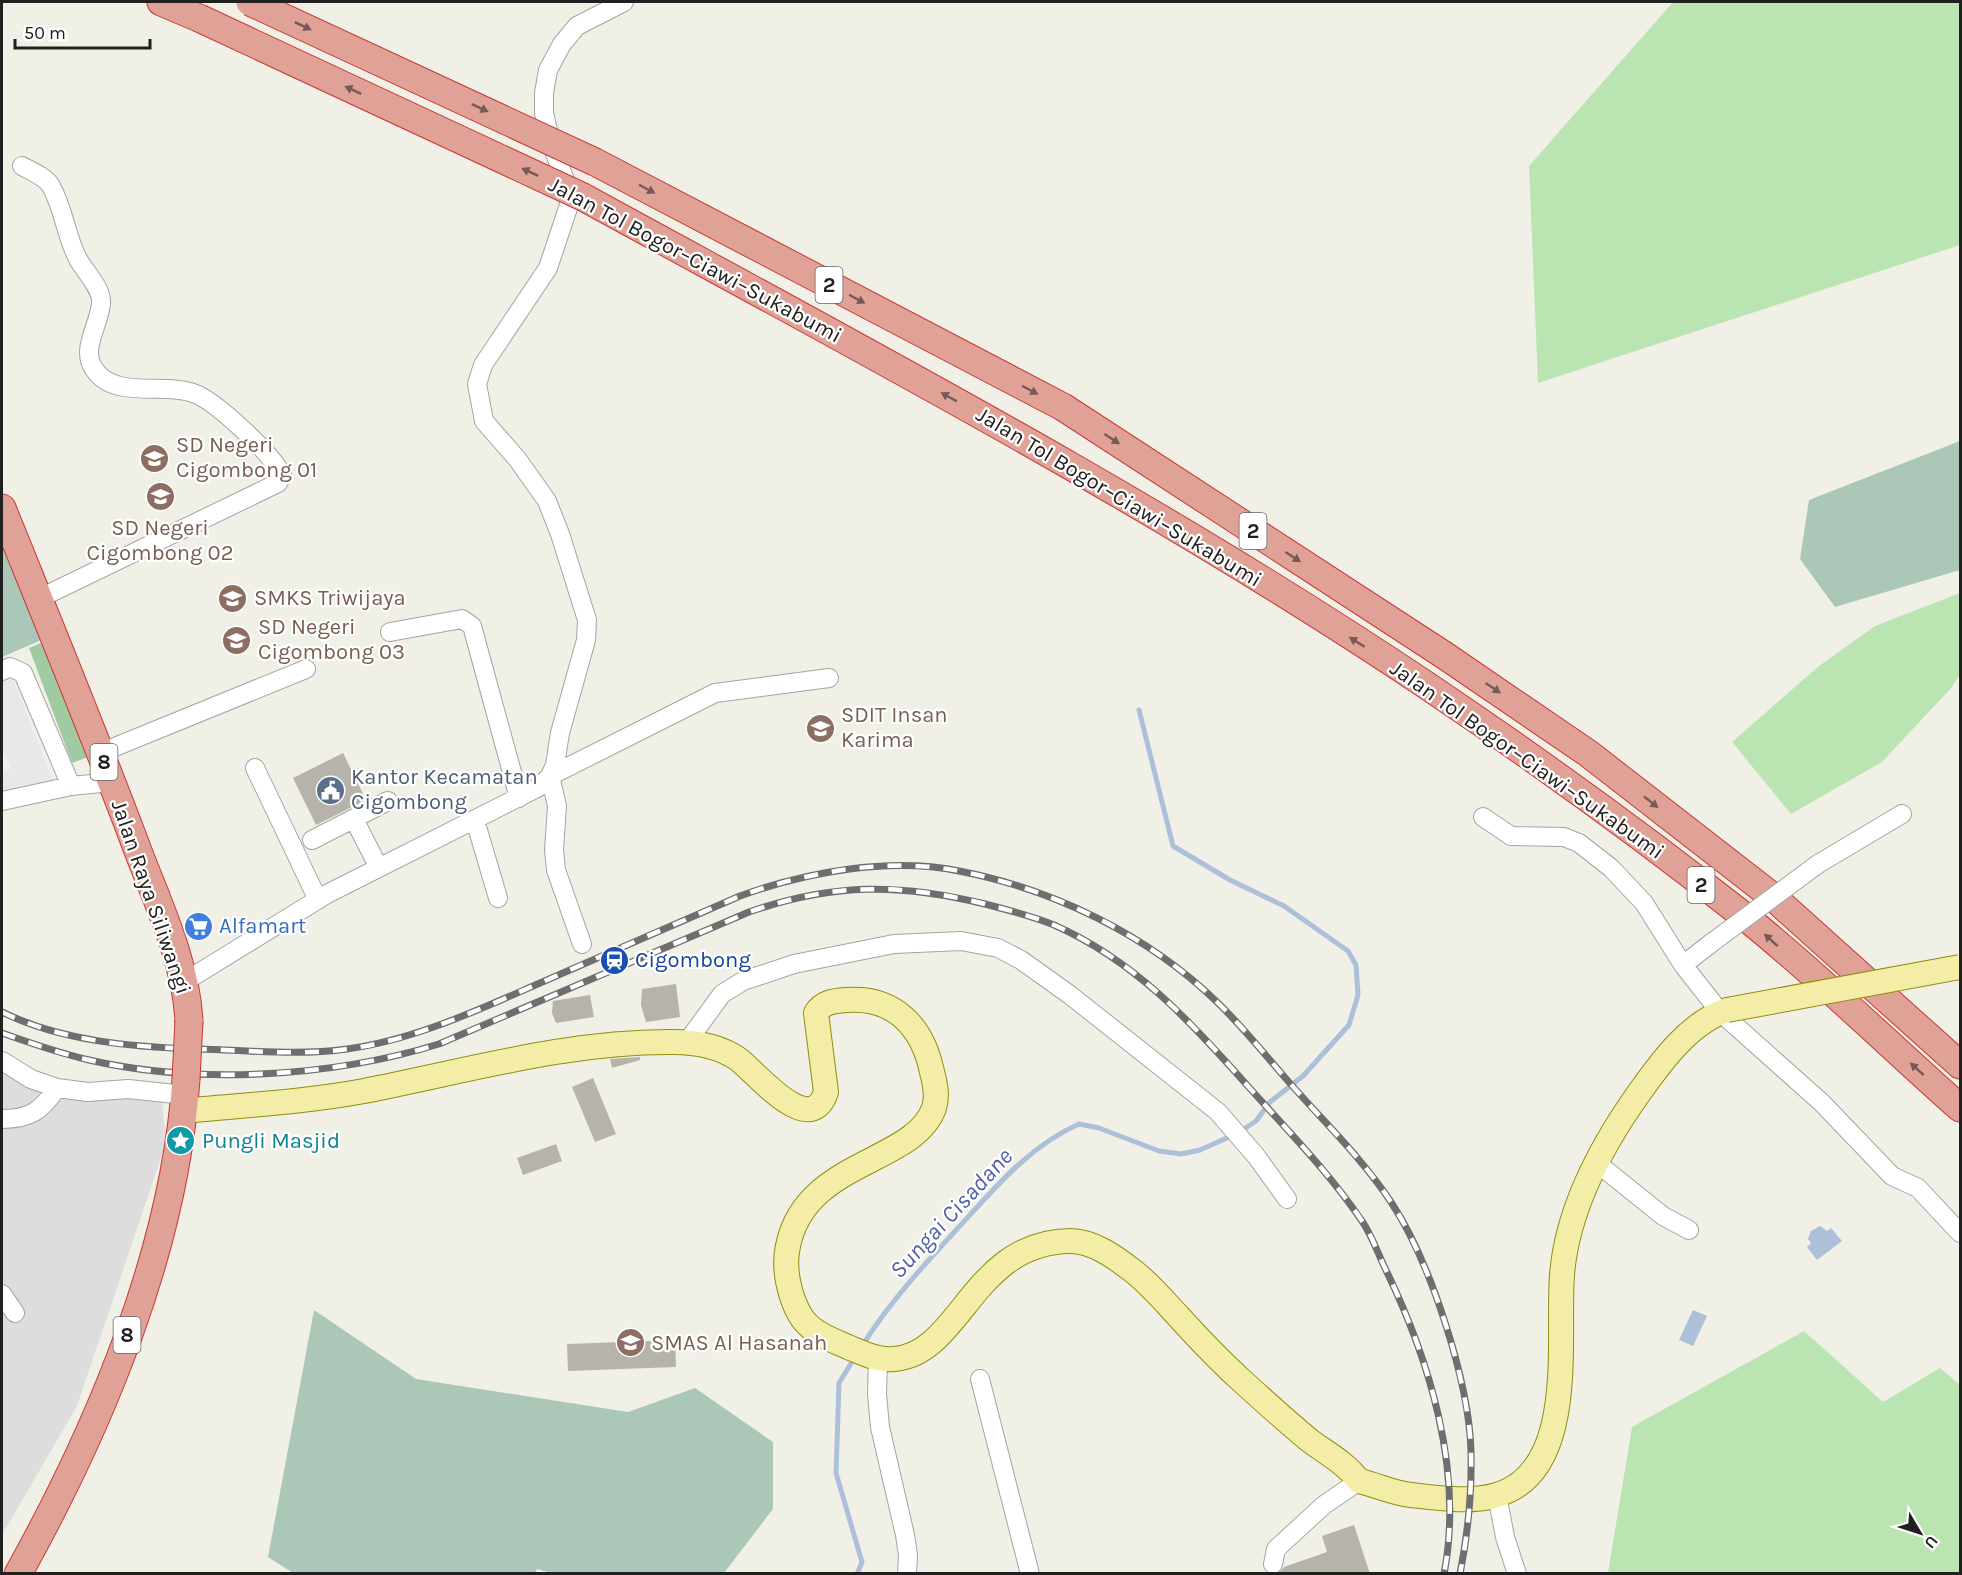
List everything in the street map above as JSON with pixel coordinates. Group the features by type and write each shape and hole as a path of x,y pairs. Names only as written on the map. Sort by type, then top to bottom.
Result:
{"highway":[{"name":"Jalan Tol Bogor–Ciawi–Sukabumi","path":"161,2 583,197 1037,445 1217,553 1424,684 1560,778 1751,922 1960,1108"},
{"name":"Jalan Tol Bogor–Ciawi–Sukabumi","path":"250,2 595,162 1062,407 1444,655 1589,754 1773,897 1960,1065"},
{"name":"Jalan Raya Siliwangi","path":"2,508 112,782 184,982 189,1021 185,1095"},
{"name":"8","path":"18,1574 39,1536 90,1428 137,1308 167,1210 185,1095"}],"main road":[{"path":"185,1095 361,1092 577,1047 687,1042 716,1048 738,1059 778,1098 790,1105 804,1108 818,1105 826,1092 815,1021 816,1013 825,1003 855,999 879,1004 908,1020 923,1040 936,1093 934,1107 926,1121 902,1142 849,1170 823,1188 793,1226 785,1261 790,1289 800,1314 822,1336 871,1356 902,1358 926,1347 942,1332 980,1284 1011,1259 1040,1245 1059,1241 1085,1243 1110,1254 1135,1272 1241,1380 1310,1440 1350,1468 1359,1481 1411,1495 1470,1498 1497,1495 1522,1483 1537,1466 1549,1444 1555,1420 1559,1384 1562,1274 1570,1233 1597,1164 1622,1117 1653,1074 1682,1040 1723,1011 1960,967"}],"street":[{"path":"582,944 556,870 554,850 557,806 550,776 586,640 587,620 561,534 547,501 525,469 484,421 477,384 483,365 548,268 568,205 568,188 553,149 544,113 544,87 548,70 562,44 577,26 624,2"},
{"path":"22,166 51,185 78,259 100,295 99,317 89,352 92,368 102,378 114,383 190,392 203,398 223,411 270,458 282,478 278,483 38,599"},
{"path":"390,632 462,619 472,626 519,798"},
{"path":"2,671 10,667 23,673 71,786"},
{"path":"100,753 306,669"},
{"path":"184,982 318,900 519,798 539,787 550,776 715,693 830,678"},
{"path":"255,768 318,900"},
{"path":"2,801 71,786 112,782"},
{"path":"312,840 388,801"},
{"path":"1683,965 1818,864 1902,814"},
{"path":"1483,817 1511,836 1564,837 1579,843 1611,868 1644,903 1683,965 1723,1011 1822,1103 1892,1176 1918,1188 1960,1233"},
{"path":"354,819 379,868"},
{"path":"475,820 498,898"},
{"path":"687,1042 722,994 743,981 794,964 894,944 961,941 998,948 1021,960 1070,995 1218,1112 1256,1156 1287,1199"},
{"path":"2,1061 32,1079 57,1088 88,1092 128,1089 185,1095"},
{"path":"2,1119 33,1115 42,1108 57,1088"},
{"path":"1597,1164 1663,1216 1689,1230"},
{"path":"2,1294 15,1313"},
{"path":"871,1356 878,1414 905,1535 908,1555 907,1574"},
{"path":"980,1379 1030,1574"},
{"path":"1273,1564 1276,1549 1324,1505 1359,1481"},
{"path":"1497,1495 1505,1537 1517,1574"}],"shaded area":[{"path":"12,677 58,793 2,813 2,773 11,769 2,750 2,681"},
{"path":"2,1067 162,1100 166,1143 77,1406 2,1535"}],"green space":[{"path":"1673,2 1960,2 1960,245 1538,383 1529,166"},
{"path":"1960,441 1960,570 1835,607 1800,559 1809,500"},
{"path":"2,522 46,638 2,657"},
{"path":"1960,593 1960,674 1952,687 1882,762 1791,814 1732,742 1819,666 1875,626"},
{"path":"48,640 91,756 72,763 29,648"},
{"path":"314,1310 416,1379 628,1412 695,1388 773,1442 773,1509 724,1573 555,1574 537,1569 535,1574 293,1573 268,1557"},
{"path":"1804,1331 1883,1402 1940,1368 1960,1385 1960,1573 1608,1573 1632,1427"}],"water":[{"path":"1820,1226 1827,1231 1831,1228 1842,1241 1817,1260 1807,1247 1811,1243 1808,1239 1811,1231"},
{"path":"1693,1310 1707,1316 1693,1346 1679,1340"}],"building":[{"name":"Kantor Kecamatan Cigombong","path":"343,753 366,800 316,825 293,778"},
{"path":"676,984 680,1017 646,1022 641,1005 642,989"},
{"path":"590,995 594,1017 556,1023 552,1013 553,1001"},
{"path":"640,1057 640,1060 612,1068 610,1059"},
{"path":"593,1078 616,1134 595,1142 572,1087"},
{"path":"556,1144 562,1161 523,1175 517,1158"},
{"path":"675,1340 676,1367 568,1371 567,1344"},
{"path":"1354,1525 1370,1574 1278,1574 1284,1567 1327,1552 1322,1536"}],"waterway":[{"name":"Sungai Cisadane","path":"862,1346 895,1300 932,1256 999,1184 1044,1144 1079,1124 1099,1128 1159,1151 1181,1154 1200,1150 1238,1133 1256,1121 1270,1102 1303,1076 1349,1025 1358,995 1356,965 1348,951 1284,906 1230,880 1173,846 1139,710"},
{"name":"Sungai Cisadane","path":"855,1357 839,1383 836,1473 862,1562 857,1574"}],"railway":[{"path":"2,1012 48,1030 122,1044 272,1052 328,1051 372,1045 445,1023 740,896 765,887 820,874 876,866 932,867 994,879 1064,903 1130,936 1161,956 1217,1002 1358,1158 1391,1202 1406,1227 1420,1256 1445,1322 1469,1422 1471,1451 1469,1512 1460,1574"},
{"path":"2,1033 89,1060 131,1068 220,1075 310,1070 355,1064 439,1044 749,912 809,896 866,889 924,892 985,904 1054,925 1110,956 1135,974 1182,1015 1307,1151 1336,1185 1365,1226 1415,1338 1438,1416 1446,1455 1449,1495 1449,1535 1444,1574"}],"place":[{"name":"SD Negeri Cigombong 01","path":"155,458"},
{"name":"SD Negeri Cigombong 02","path":"160,496"},
{"name":"SMKS Triwijaya","path":"233,598"},
{"name":"SD Negeri Cigombong 03","path":"237,640"},
{"name":"SDIT Insan Karima","path":"820,728"},
{"name":"Kantor Kecamatan Cigombong","path":"330,790"},
{"name":"Alfamart","path":"198,926"},
{"name":"Cigombong","path":"614,960"},
{"name":"Pungli Masjid","path":"181,1141"},
{"name":"SMAS Al Hasanah","path":"630,1343"}]}
